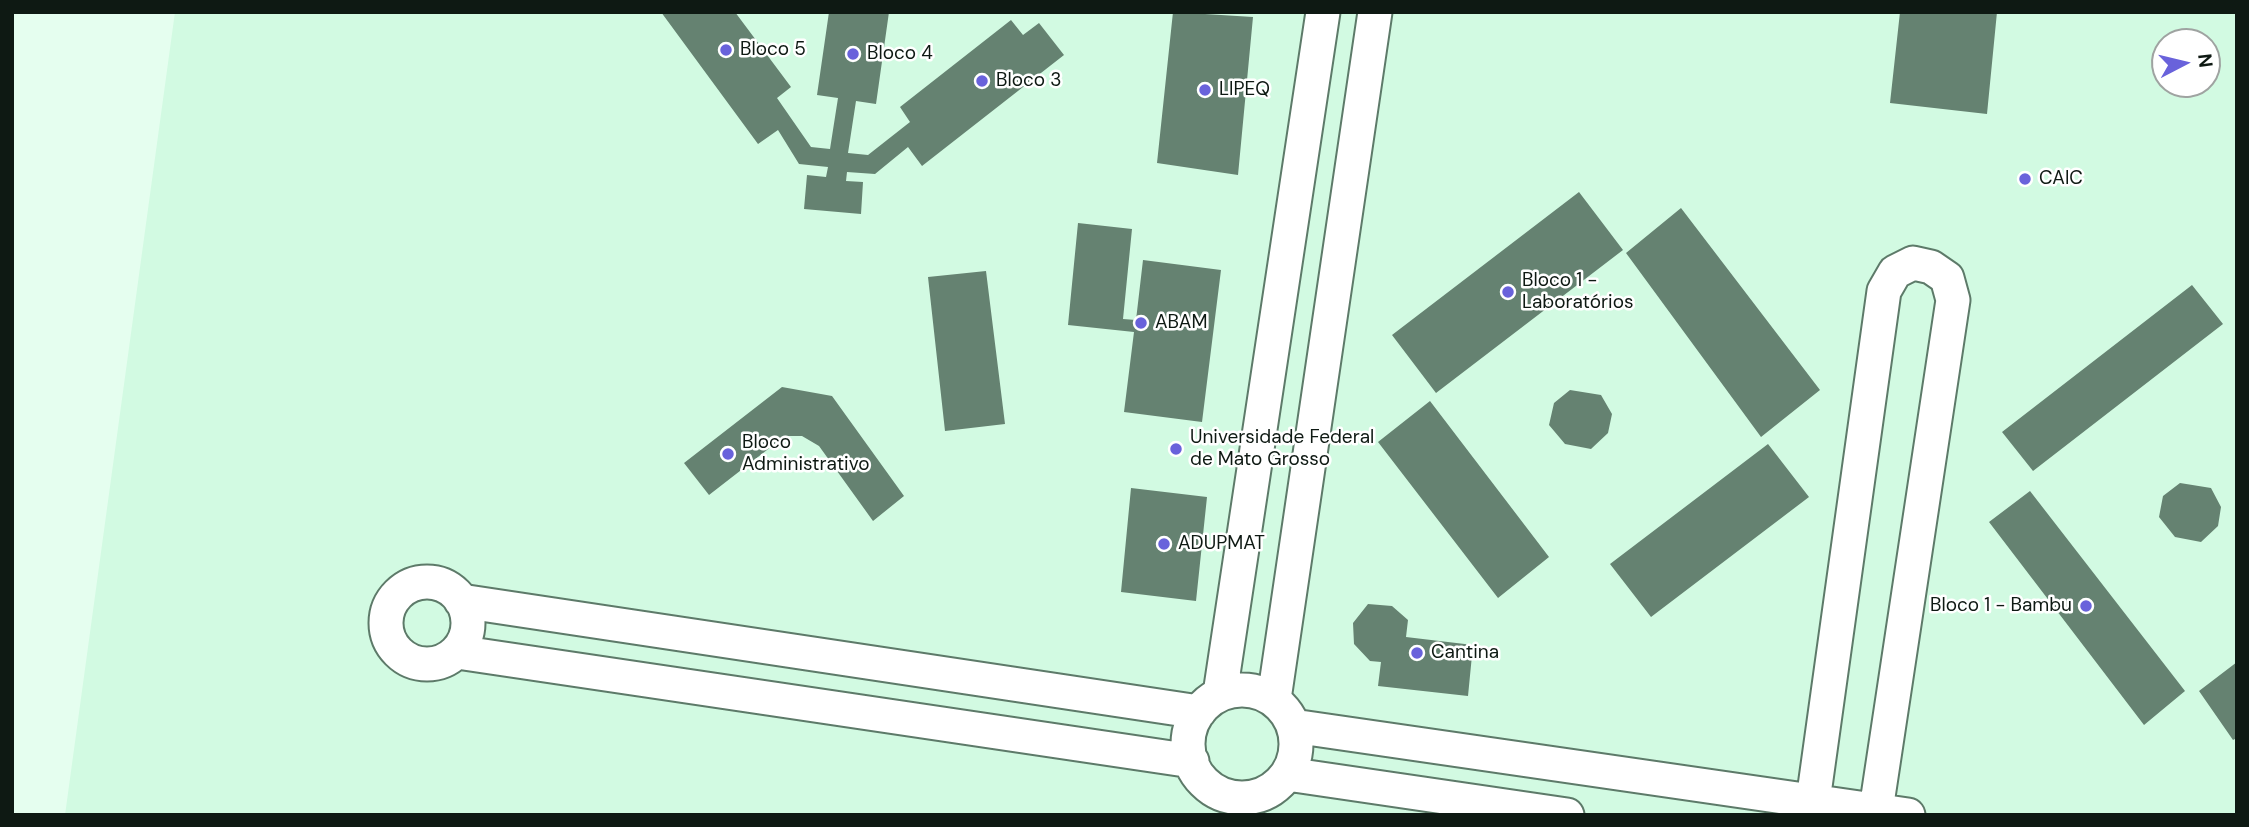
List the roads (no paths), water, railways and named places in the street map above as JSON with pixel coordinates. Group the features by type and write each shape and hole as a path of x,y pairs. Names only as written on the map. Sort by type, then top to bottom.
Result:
{"lane":[{"path":"461,601 1210,703 1238,690 1256,691 1274,699 1287,713 1293,726 1296,748 1287,774 1270,790 1254,797 1238,798 1221,794 1207,785 1192,761 1189,738 1210,703 1323,12"},
{"path":"1274,699 1375,12"},
{"path":"1293,726 1892,813 1953,300 1947,278 1931,267 1913,263 1895,272 1884,291 1813,801"},
{"path":"457,652 467,628 467,614 461,601 439,583 425,582 398,593 390,604 386,618 391,643 409,661 435,664 457,652 1192,761"},
{"path":"1287,774 1567,815"}],"place":[{"name":"Bloco 5","path":"726,50"},
{"name":"Bloco 4","path":"853,54"},
{"name":"Bloco 3","path":"982,81"},
{"name":"LIPEQ","path":"1205,90"},
{"name":"CAIC","path":"2025,179"},
{"name":"Bloco 1 - Laboratórios","path":"1508,292"},
{"name":"ABAM","path":"1141,323"},
{"name":"Universidade Federal de Mato Grosso","path":"1176,449"},
{"name":"Bloco Administrativo","path":"728,454"},
{"name":"ADUPMAT","path":"1164,544"},
{"name":"Bloco 1 - Bambu","path":"2086,606"},
{"name":"Cantina","path":"1417,653"}]}
